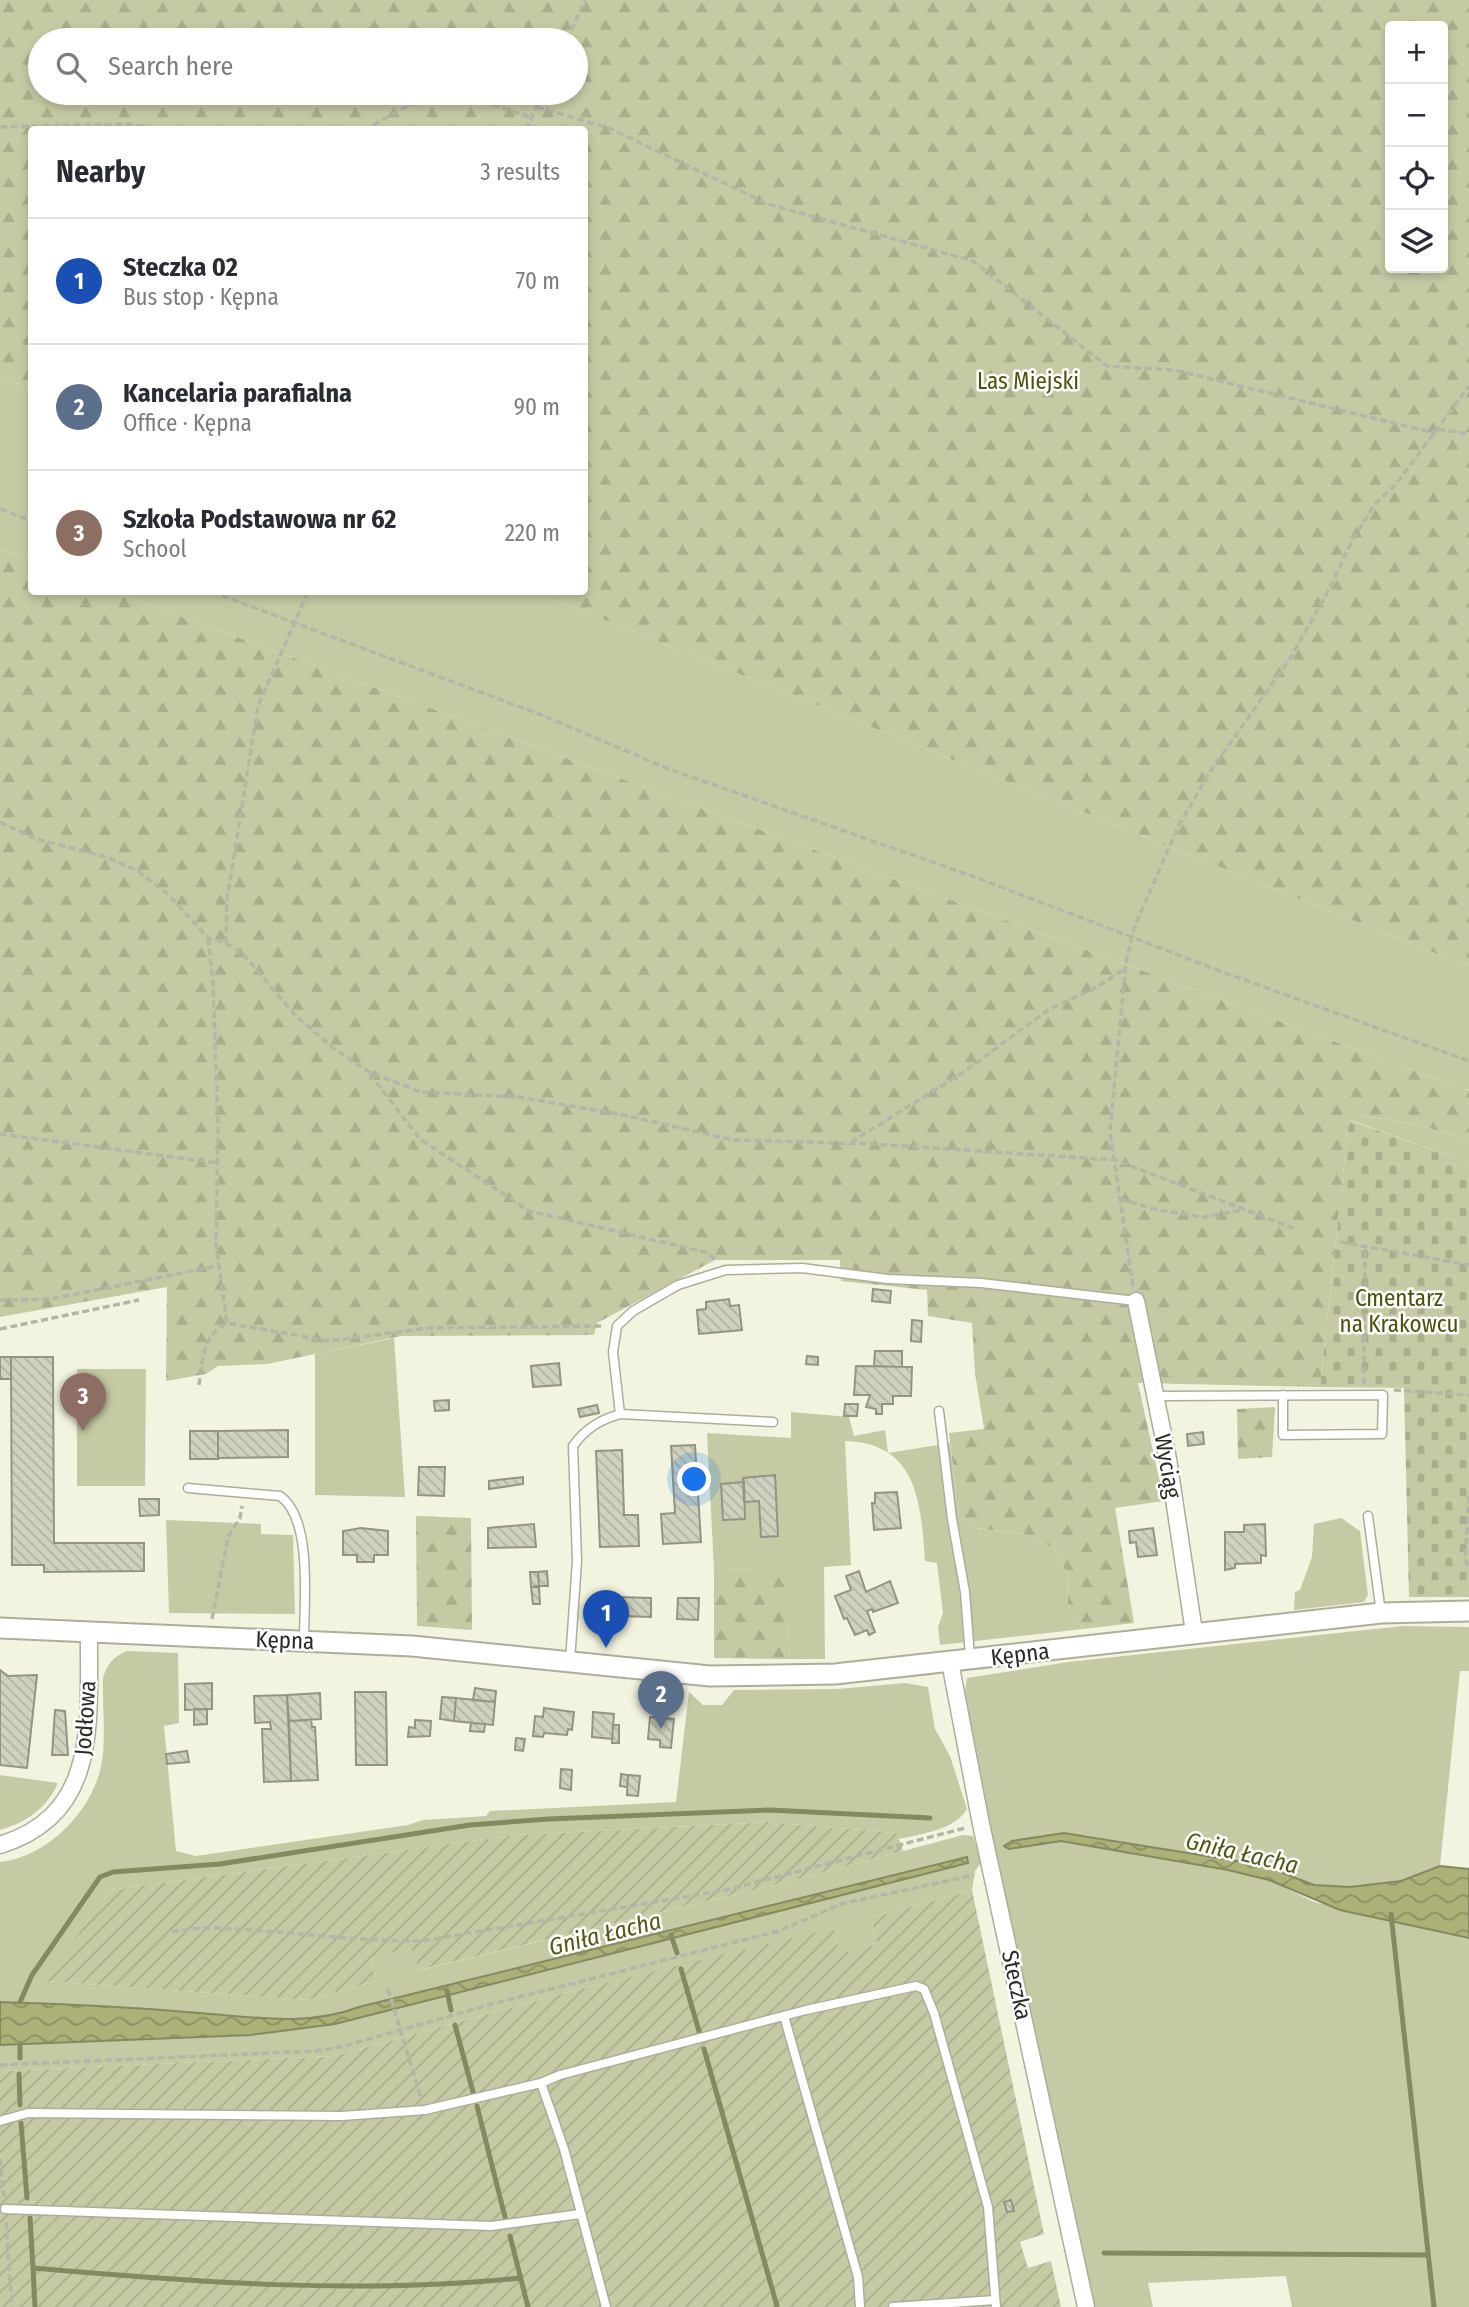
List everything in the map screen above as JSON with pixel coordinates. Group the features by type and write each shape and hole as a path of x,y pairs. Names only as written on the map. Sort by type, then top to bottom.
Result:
{"street":[{"name":"Wyciąg","path":"1136,1301 1168,1460 1194,1632"},
{"name":"Kępna","path":"0,1628 304,1640 570,1661 710,1676 835,1674 1381,1613 1469,1611"},
{"name":"Jodłowa","path":"0,1845 22,1839 42,1827 62,1806 78,1780 87,1738 89,1633"},
{"name":"Steczka","path":"950,1662 981,1824 1086,2307"}],"lane":[{"path":"620,1413 613,1352 616,1331 633,1311 678,1285 726,1270 802,1268 888,1279 981,1283 1136,1301"},
{"path":"1154,1396 1283,1395 1383,1395 1382,1434 1283,1435 1283,1395"},
{"path":"939,1411 965,1592 970,1660"},
{"path":"570,1661 577,1561 573,1446 583,1433 601,1420 620,1413 773,1422"},
{"path":"188,1488 281,1496 295,1511 302,1532 304,1640"},
{"path":"1368,1516 1381,1613"},
{"path":"0,2121 28,2113 342,2116 425,2110 541,2083 560,2075 903,1986 924,1989 934,2012 988,2207 996,2303 893,2307"},
{"path":"784,2016 858,2277 860,2307"},
{"path":"541,2083 564,2149 606,2307"},
{"path":"5,2209 491,2226 580,2214"}],"path":[{"path":"572,28 585,0"},
{"path":"372,126 412,105"},
{"path":"491,105 532,118"},
{"path":"528,126 537,107 609,128 768,204 973,261 1107,366 1174,370 1435,433"},
{"path":"0,127 28,126"},
{"path":"41,126 141,126"},
{"path":"1136,1301 1110,1132 1125,969 1132,937 1179,825 1210,772 1290,657 1374,505 1396,484 1469,386"},
{"path":"1438,429 1469,434"},
{"path":"0,509 28,520"},
{"path":"221,595 539,714 669,769 975,877 1469,1061"},
{"path":"226,943 227,899 258,706 293,620 306,595"},
{"path":"0,822 36,839 106,857 138,871 169,895 208,938 226,943 244,955 295,1015 332,1047 369,1072 420,1092 518,1097 624,1115 733,1140 849,1143 1115,1160 1298,1230"},
{"path":"208,938 213,983 218,1163 217,1266 227,1323"},
{"path":"849,1143 964,1072 1048,1010 1097,988 1125,969"},
{"path":"369,1072 420,1139 529,1211 705,1252 723,1264 726,1270"},
{"path":"0,1134 218,1163"},
{"path":"1120,1199 1158,1210 1204,1217 1245,1210"},
{"path":"1339,1242 1469,1265"},
{"path":"1364,1387 1365,1247"},
{"path":"0,1300 51,1299 217,1266"},
{"path":"0,1329 139,1300"},
{"path":"199,1385 204,1348 215,1329 227,1323 329,1341 428,1328 595,1325 616,1331"},
{"path":"1383,1395 1393,1390 1469,1395"},
{"path":"210,1625 228,1537 240,1518 243,1493"},
{"path":"1469,1496 1465,1564 1469,1569"},
{"path":"172,1932 221,1928 380,1941 432,1939 726,1890 981,1824"},
{"path":"0,2065 315,2051 779,1931 841,1904 992,1871"},
{"path":"388,1989 425,2110"},
{"path":"0,2158 12,2307"}],"green space":[{"name":"Las Miejski","path":"0,0 1469,0 1469,967 542,595 588,595 588,126 28,126 28,387 0,376"},
{"path":"0,376 28,387 28,560 0,549"},
{"path":"0,549 28,560 28,595 123,595 1469,1091 1469,1139 1409,1123 1363,1116 1356,1122 1349,1120 1320,1387 1138,1383 1164,1501 1115,1508 1134,1623 1083,1629 1068,1606 1067,1574 1055,1549 1024,1534 976,1528 959,1517 949,1433 984,1429 975,1373 972,1323 928,1316 927,1290 841,1281 840,1260 715,1260 597,1323 594,1335 401,1336 267,1364 218,1366 206,1374 166,1381 167,1287 0,1317"},
{"path":"123,595 542,595 1469,967 1469,1091"},
{"path":"1362,1116 1409,1123 1469,1139 1469,1163 1356,1122"},
{"name":"Cmentarz na Krakowcu","path":"1349,1120 1469,1163 1469,1597 1409,1597 1404,1388 1320,1387"},
{"path":"394,1338 405,1497 315,1495 315,1354"},
{"path":"77,1369 146,1369 145,1486 77,1486"},
{"path":"1275,1407 1272,1457 1238,1459 1237,1409"},
{"path":"791,1412 849,1417 854,1436 885,1430 888,1453 869,1444 845,1441 851,1565 824,1567 825,1659 790,1659 782,1569 714,1570 707,1433 791,1438"},
{"path":"950,1443 959,1517 976,1528 1024,1534 1055,1549 1067,1574 1068,1606 1083,1629 940,1645 938,1627 943,1613 937,1563 925,1561 921,1518 911,1480 901,1465 888,1453"},
{"path":"416,1516 471,1518 472,1630 417,1626"},
{"path":"1341,1518 1360,1531 1368,1595 1364,1602 1294,1610 1295,1592 1300,1590 1312,1557 1314,1524"},
{"path":"166,1520 261,1524 261,1534 293,1535 295,1614 169,1613"},
{"path":"783,1569 790,1659 714,1658 714,1570"},
{"path":"1403,1626 1469,1627 1469,1671 1460,1671 1440,1866 1401,1881 1350,1887 1314,1885 1262,1865 1083,1835 1043,1835 1005,1844 1014,1849 1061,1841 1228,1870 1269,1880 1314,1902 1469,1938 1469,2307 1292,2307 1286,2276 1148,2283 1153,2307 1092,2307 970,1737 965,1691 967,1678 1068,1662"},
{"path":"127,1651 178,1653 179,1723 164,1726 176,1851 196,1856 408,1825 423,1820 486,1816 490,1811 676,1802 689,1692 703,1705 722,1705 734,1690 837,1689 905,1683 928,1687 935,1729 950,1756 967,1809 962,1816 946,1826 899,1839 897,1833 767,1822 515,1835 111,1890 44,1981 308,2000 377,1981 370,1959 411,1946 420,1970 791,1881 963,1835 973,1836 981,1863 975,1871 972,1890 871,1918 877,1944 840,1955 834,1929 568,1992 334,2056 0,2071 0,2045 251,2035 335,2024 968,1863 967,1857 955,1859 319,2017 280,2019 124,2007 0,2002 0,1862 33,1852 49,1843 63,1831 86,1803 102,1761 103,1678 111,1662"},
{"path":"0,1775 58,1783 48,1800 35,1813 0,1830"},
{"path":"767,1822 897,1833 903,1851 791,1881 419,1970 411,1947 370,1959 377,1981 308,2000 43,1981 111,1890 515,1835"},
{"path":"972,1890 1044,2234 1020,2242 1028,2268 1051,2261 1061,2307 0,2307 0,2071 334,2056 568,1992 834,1928 840,1954 877,1944 871,1918"}],"water":[{"name":"Gniła Łacha","path":"1064,1833 1262,1865 1314,1885 1350,1887 1401,1881 1440,1866 1469,1869 1469,1938 1340,1910 1269,1880 1228,1870 1061,1841 1009,1849 1004,1846 1012,1841"},
{"name":"Gniła Łacha","path":"967,1857 968,1863 335,2024 251,2035 0,2045 0,2002 124,2007 280,2019 319,2017"}],"building":[{"path":"873,1289 891,1291 890,1303 872,1301"},
{"path":"729,1299 730,1306 739,1305 742,1330 699,1334 697,1310 706,1309 706,1302"},
{"path":"912,1320 922,1321 921,1342 911,1341"},
{"path":"875,1351 902,1351 902,1367 874,1366"},
{"path":"807,1356 818,1357 818,1365 806,1364"},
{"path":"0,1357 11,1357 11,1379 0,1379"},
{"path":"11,1357 53,1357 54,1543 144,1543 144,1571 44,1572 44,1565 12,1565"},
{"path":"559,1363 561,1385 533,1387 531,1366"},
{"path":"856,1366 912,1367 911,1396 893,1396 893,1404 882,1404 882,1414 876,1414 876,1409 866,1407 870,1395 854,1395"},
{"path":"449,1400 449,1410 435,1411 434,1401"},
{"path":"845,1404 858,1404 857,1416 844,1416"},
{"path":"597,1405 599,1413 580,1417 578,1409"},
{"path":"288,1430 288,1457 218,1458 218,1431"},
{"path":"190,1431 218,1431 218,1459 190,1459"},
{"path":"1203,1432 1204,1444 1188,1446 1187,1434"},
{"path":"695,1445 701,1542 663,1544 661,1514 675,1513 671,1446"},
{"path":"622,1450 624,1515 638,1515 639,1546 600,1547 596,1451"},
{"path":"419,1467 445,1467 444,1496 418,1495"},
{"path":"775,1475 778,1536 761,1537 759,1501 744,1502 743,1478"},
{"path":"523,1477 523,1484 489,1489 489,1481"},
{"path":"744,1482 745,1519 723,1520 721,1484"},
{"path":"897,1492 901,1528 874,1530 872,1503 875,1503 875,1493"},
{"path":"139,1499 159,1499 159,1515 140,1516"},
{"path":"534,1524 536,1547 488,1548 488,1528"},
{"path":"1265,1524 1266,1556 1261,1555 1261,1563 1235,1564 1235,1568 1225,1570 1225,1532 1244,1532 1244,1525"},
{"path":"361,1528 388,1531 388,1555 374,1555 374,1562 357,1562 357,1555 343,1555 343,1531"},
{"path":"1153,1528 1157,1555 1138,1557 1136,1542 1130,1543 1129,1531"},
{"path":"547,1571 548,1586 539,1586 538,1572"},
{"path":"859,1571 866,1592 890,1581 898,1603 873,1612 872,1609 867,1611 875,1632 869,1635 867,1630 855,1635 847,1618 844,1619 835,1596 851,1590 846,1576"},
{"path":"530,1572 538,1572 539,1586 531,1587"},
{"path":"539,1586 540,1604 533,1604 531,1587"},
{"path":"621,1597 651,1598 651,1617 620,1616"},
{"path":"678,1598 699,1598 698,1620 677,1619"},
{"path":"0,1670 8,1676 37,1675 27,1768 0,1765"},
{"path":"212,1683 212,1709 185,1710 185,1684"},
{"path":"475,1688 496,1691 495,1702 473,1700"},
{"path":"355,1692 386,1692 387,1765 356,1765"},
{"path":"320,1693 321,1719 289,1721 287,1695"},
{"path":"287,1695 291,1781 264,1782 262,1729 271,1729 270,1722 255,1723 254,1696"},
{"path":"442,1697 456,1698 454,1721 440,1719"},
{"path":"456,1698 495,1702 493,1725 454,1721"},
{"path":"544,1708 574,1712 572,1730 568,1729 567,1735 544,1733 543,1737 533,1736 535,1716 543,1717"},
{"path":"194,1709 207,1709 207,1724 194,1725"},
{"path":"55,1710 65,1711 68,1755 52,1755"},
{"path":"593,1712 614,1714 612,1739 592,1737"},
{"path":"650,1717 674,1719 671,1748 660,1747 660,1740 648,1739"},
{"path":"311,1720 312,1727 315,1727 318,1780 291,1781 289,1721"},
{"path":"415,1720 431,1721 430,1736 408,1737 409,1727 415,1728"},
{"path":"471,1723 485,1724 484,1732 470,1731"},
{"path":"613,1725 619,1725 619,1743 612,1743"},
{"path":"516,1738 525,1739 523,1751 515,1750"},
{"path":"187,1751 189,1762 167,1764 166,1754"},
{"path":"561,1769 572,1770 571,1790 560,1788"},
{"path":"621,1774 628,1775 627,1787 620,1786"},
{"path":"628,1775 640,1776 638,1796 627,1795"},
{"path":"1011,2200 1014,2211 1007,2212 1004,2202"}],"waterway":[{"path":"20,2002 32,1975 100,1877 113,1872 220,1864 470,1825 549,1819 770,1810 930,1818"},
{"path":"1391,1914 1434,2307"},
{"path":"671,1935 677,1953"},
{"path":"681,1969 699,2031"},
{"path":"447,1991 451,2010"},
{"path":"455,2025 473,2092"},
{"path":"20,2045 20,2058"},
{"path":"704,2049 777,2306"},
{"path":"19,2074 20,2105"},
{"path":"477,2106 505,2217"},
{"path":"21,2123 27,2198"},
{"path":"30,2218 33,2268 276,2285 399,2286 520,2278"},
{"path":"510,2236 528,2307"},
{"path":"1104,2253 1428,2255"},
{"path":"33,2268 35,2307"}],"place":[{"name":"Szkoła Podstawowa nr 62","path":"83,1431"},
{"name":"Steczka 02","path":"606,1648"},
{"name":"Kancelaria parafialna","path":"661,1729"}]}
